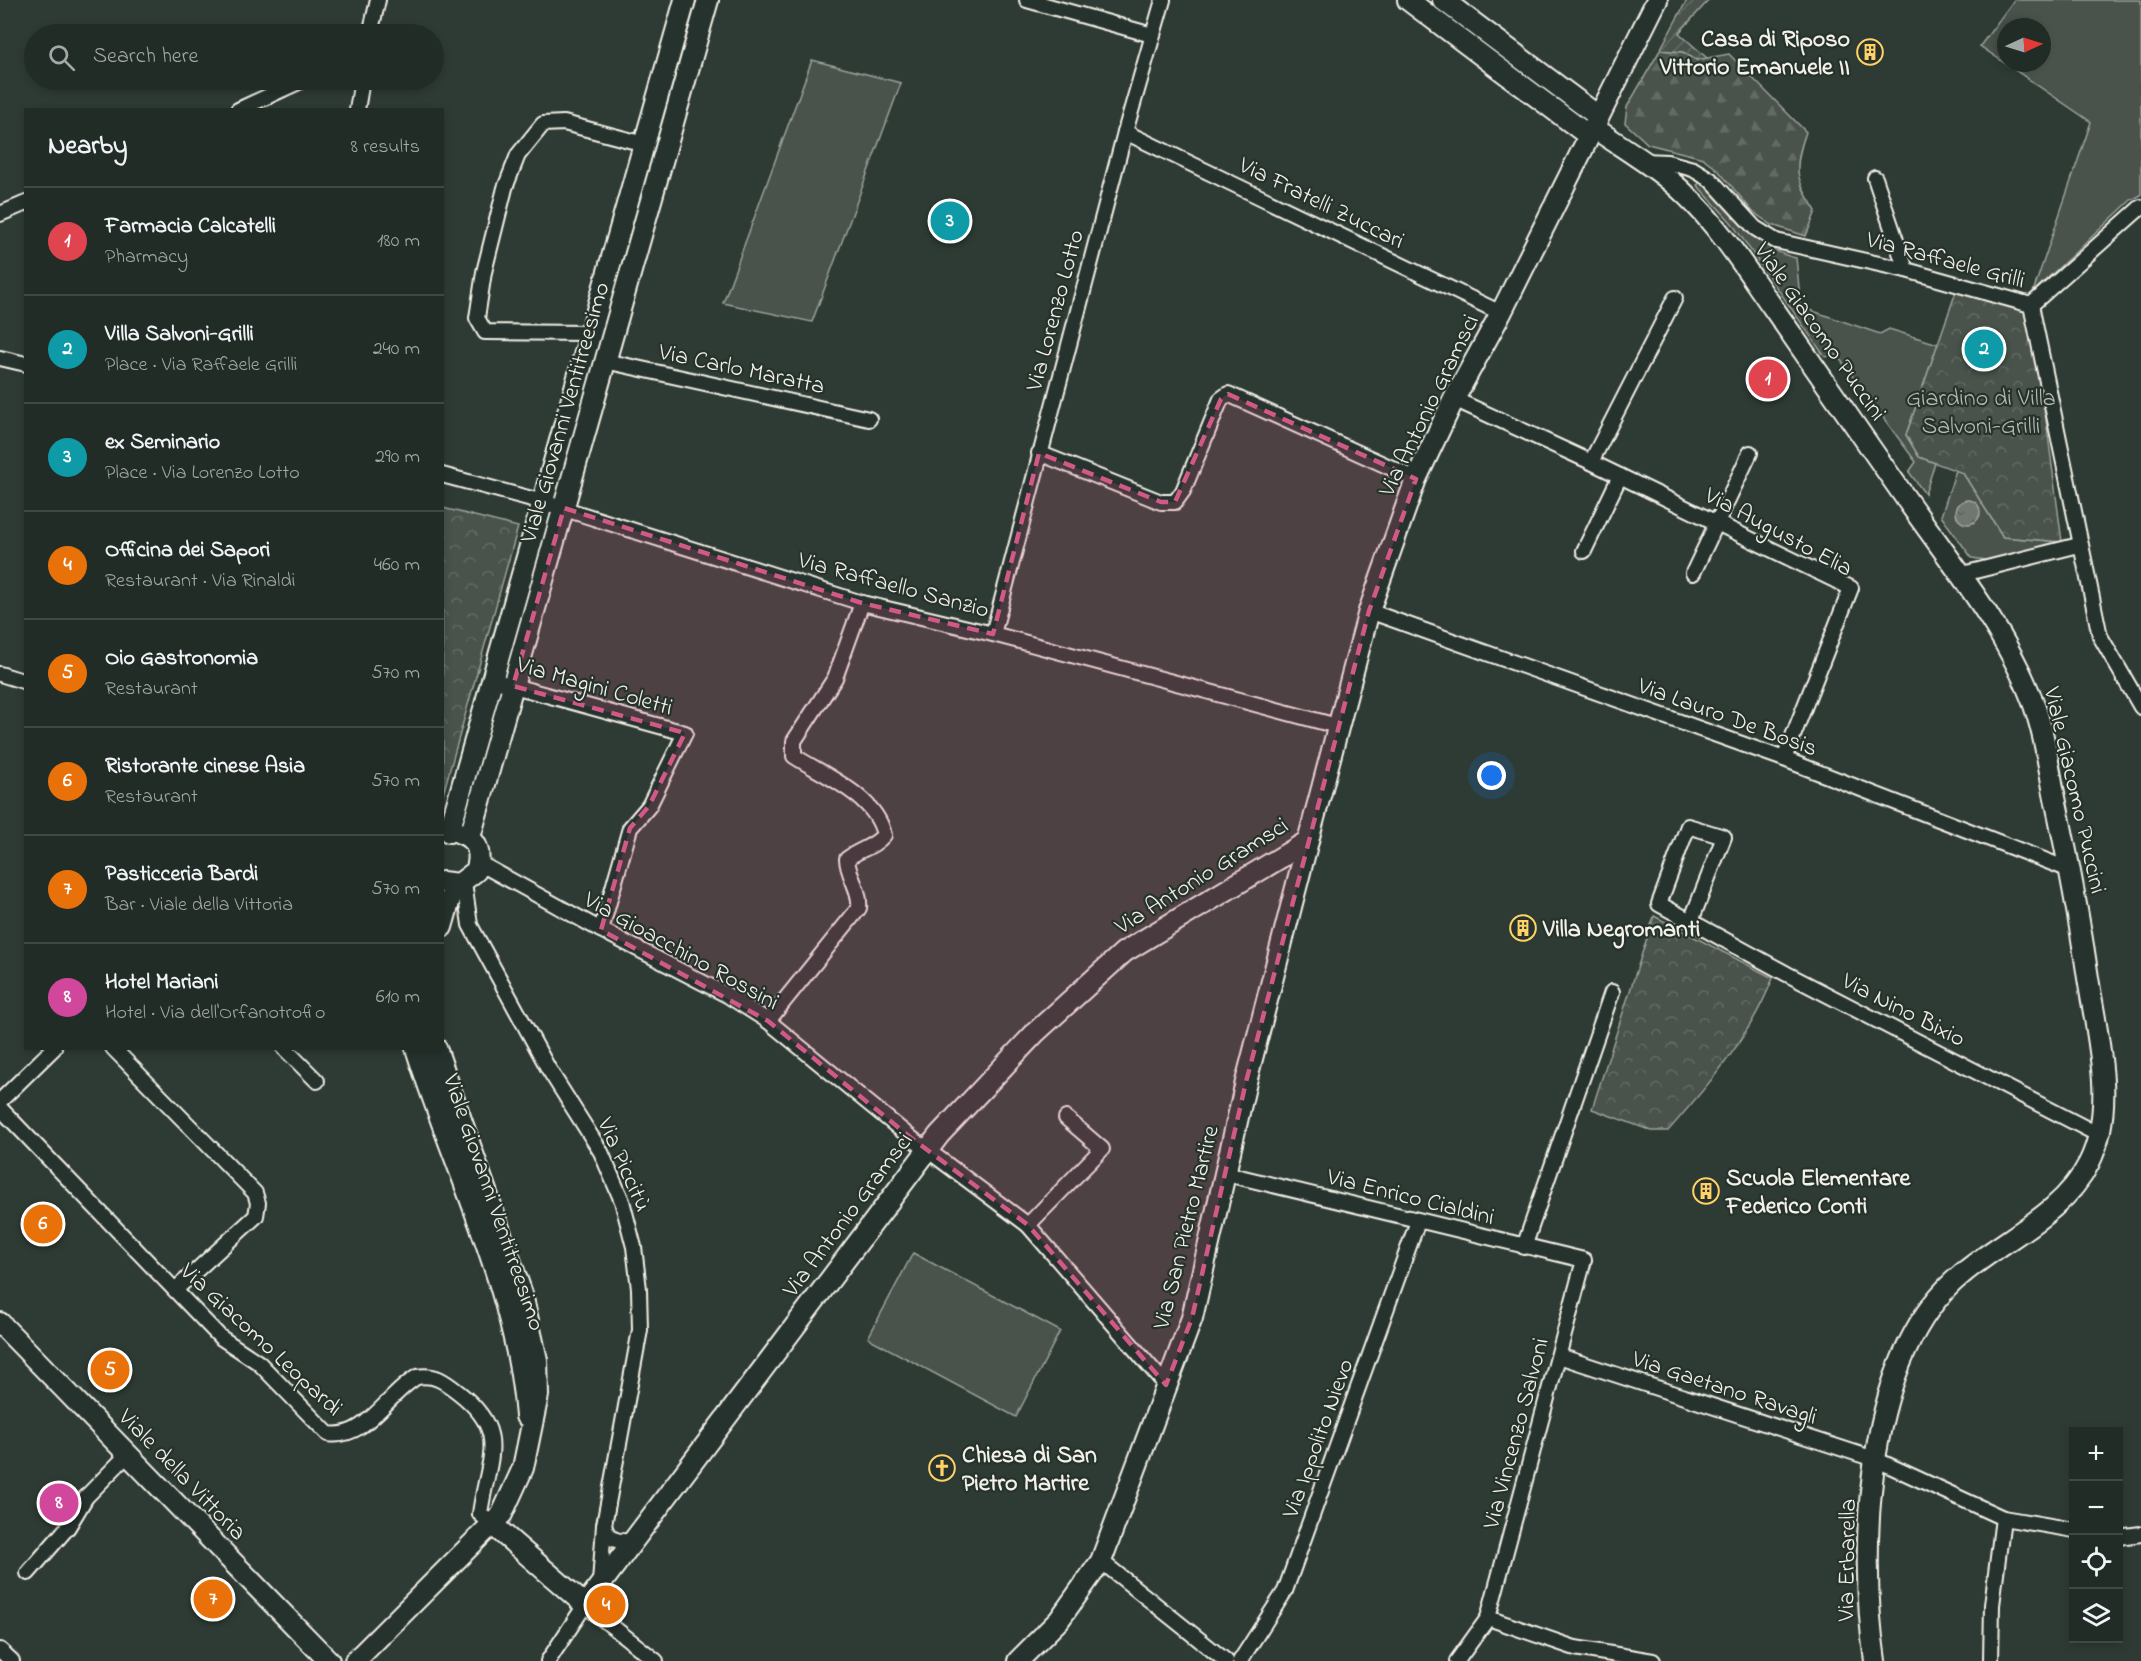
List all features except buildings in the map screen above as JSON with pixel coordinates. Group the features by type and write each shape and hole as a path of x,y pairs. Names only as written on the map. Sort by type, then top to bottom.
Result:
{"street":[{"path":"372,24 378,0"},
{"name":"Viale Giovanni Ventitreesimo","path":"685,0 492,680 446,833 470,837 708,0"},
{"path":"1027,0 1152,35"},
{"name":"Via Lorenzo Lotto","path":"993,634 1125,132 1163,0"},
{"path":"1408,0 1594,126"},
{"path":"1443,0 1594,126"},
{"name":"Via Antonio Gramsci","path":"548,1661 631,1541 928,1150 1036,1032 1124,952 1308,841 1369,611 1416,479 1454,399 1501,313 1657,0"},
{"path":"242,108 281,90"},
{"path":"357,108 360,90"},
{"path":"590,333 485,332 477,318 484,272 505,188 518,155 543,123 564,123 644,144"},
{"name":"Viale Giacomo Puccini","path":"1594,126 1671,181 1690,198 1733,250 1959,575 2015,661 2033,702 2070,870 2101,1061 2103,1096 2099,1135 2089,1164 2069,1191 2039,1219 1959,1276 1922,1315 1902,1356 1887,1401 1877,1460"},
{"name":"Via Fratelli Zuccari","path":"1125,132 1501,313"},
{"name":"Via Raffaele Grilli","path":"1641,161 1667,162 1693,169 1711,180 1755,228 1776,241 1906,270 2031,305 2079,545 2100,636 2141,707"},
{"path":"1875,178 1906,270"},
{"path":"0,214 24,204"},
{"path":"2031,305 2141,207"},
{"path":"1591,462 1675,298"},
{"path":"0,358 24,364"},
{"name":"Via Carlo Maratta","path":"605,361 869,419"},
{"path":"1039,453 1161,502 1175,502 1183,491 1221,399 1228,394 1416,479"},
{"name":"Via Augusto Elia","path":"1454,399 1591,462 1851,588 1784,759"},
{"path":"1693,573 1750,453"},
{"name":"Via Raffaello Sanzio","path":"444,476 564,508 862,603 993,634 1337,726"},
{"path":"1584,552 1620,476"},
{"path":"1959,575 2079,545"},
{"path":"768,1021 859,908 861,896 848,869 847,859 854,853 875,846 884,835 882,824 874,812 858,797 794,756 794,741 835,678 862,603"},
{"name":"Via Lauro De Bosis","path":"1369,611 1784,759 2070,870"},
{"path":"0,674 24,681"},
{"name":"Via Magini Coletti","path":"492,680 685,734 648,806 630,828 601,930"},
{"name":"Via Nino Bixio","path":"1691,921 1724,837 1688,826 1659,904 1787,974 2099,1135"},
{"path":"444,920 454,883 476,871 479,863 478,849 470,837"},
{"name":"Via San Pietro Martire","path":"1018,1661 1059,1620 1101,1561 1192,1318 1227,1174 1249,1070 1308,841"},
{"name":"Via Gioacchino Rossini","path":"479,863 601,930 728,995 768,1021 928,1150 1028,1225 1166,1385"},
{"name":"Via Piccitù","path":"454,883 470,925 548,1068 601,1152 622,1201 634,1247 639,1289 640,1330 604,1525 600,1583"},
{"path":"1524,1247 1612,992"},
{"path":"0,1101 52,1050"},
{"path":"115,1050 255,1193 258,1203 256,1216 175,1290"},
{"path":"286,1050 316,1081"},
{"name":"Viale Giovanni Ventitreesimo","path":"417,1050 513,1326 522,1370 529,1445"},
{"name":"Viale Giovanni Ventitreesimo","path":"355,1661 515,1490 529,1445 538,1395 537,1360 530,1323 437,1050"},
{"name":"Via Giacomo Leopardi","path":"0,1108 220,1337 259,1363 328,1434 338,1435 356,1431 417,1377 429,1375 440,1378 478,1407 489,1429 491,1461 487,1520"},
{"path":"1028,1225 1102,1149 1066,1118"},
{"name":"Via Enrico Cialdini","path":"1227,1174 1584,1260"},
{"name":"Via Ippolito Nievo","path":"1240,1661 1285,1591 1418,1221"},
{"name":"Via Vincenzo Salvoni","path":"1457,1661 1488,1617 1584,1260"},
{"name":"Viale della Vittoria","path":"0,1323 330,1661"},
{"name":"Via Gaetano Ravagli","path":"1559,1356 1877,1460 2003,1518 2069,1529"},
{"path":"28,1573 68,1527 86,1497 128,1454"},
{"name":"Via Erbarella","path":"1875,1661 1867,1566 1870,1508 1877,1460"},
{"path":"1991,1661 1992,1605 2003,1518"},
{"path":"487,1520 585,1605 656,1661"},
{"path":"604,1525 607,1535 613,1539 631,1541"},
{"path":"2123,1536 2141,1534"},
{"path":"1101,1561 1226,1661"},
{"path":"1488,1617 1575,1648 1653,1661"},
{"path":"0,1650 12,1661"}],"highlighted area":[{"path":"1228,394 1416,479 1369,611 1246,1082 1192,1318 1166,1385 1028,1225 910,1137 768,1021 601,930 630,828 649,806 685,733 513,686 564,508 862,603 993,634 1039,453 1161,502 1175,502 1221,399"}],"green space":[{"path":"1687,0 1709,0 1679,33 1707,58 1696,60 1683,52 1660,50"},
{"path":"2014,0 2141,0 2141,195 2131,200 2033,292 2091,122 2018,72 2051,72 2051,18 2001,18"},
{"path":"1997,23 1997,58 1980,46"},
{"path":"1660,50 1683,52 1696,60 1729,54 1806,132 1799,155 1798,173 1804,190 1816,211 1806,236 1772,225 1753,212 1718,170 1703,158 1648,144 1625,123 1627,107"},
{"path":"812,60 901,83 812,322 723,303"},
{"path":"1701,182 1755,237 1767,246 1796,258 1801,307 1880,334 1889,329 1938,344 1906,435 1919,457 1935,463 1925,494 1909,472 1916,462 1837,355 1825,357 1731,222 1697,185"},
{"name":"Giardino di Villa Salvoni-Grilli","path":"1958,286 2031,305 2062,542 2003,537 1963,473 1919,457 1906,435"},
{"path":"1956,470 1963,473 2003,537 2062,542 1986,560 1972,558 1941,516"},
{"path":"444,508 518,527 444,790"},
{"path":"1654,916 1773,978 1740,1041 1713,1078 1668,1131 1652,1131 1592,1109"},
{"path":"913,1253 1060,1331 1016,1417 868,1338"}],"water":[{"path":"1968,500 1973,501 1979,507 1979,517 1973,523 1968,524 1963,523 1957,517 1956,512 1957,507 1963,501"}],"place":[{"name":"Casa di Riposo Vittorio Emanuele II","path":"1870,52"},
{"name":"ex Seminario","path":"950,221"},
{"name":"Villa Salvoni-Grilli","path":"1984,349"},
{"name":"Farmacia Calcatelli","path":"1768,379"},
{"name":"Villa Negromanti","path":"1523,928"},
{"name":"Scuola Elementare Federico Conti","path":"1706,1191"},
{"name":"Ristorante cinese Asia","path":"43,1224"},
{"name":"Oio Gastronomia","path":"110,1370"},
{"name":"Chiesa di San Pietro Martire","path":"942,1468"},
{"name":"Hotel Mariani","path":"59,1503"},
{"name":"Pasticceria Bardi","path":"213,1599"},
{"name":"Officina dei Sapori","path":"606,1605"}]}
